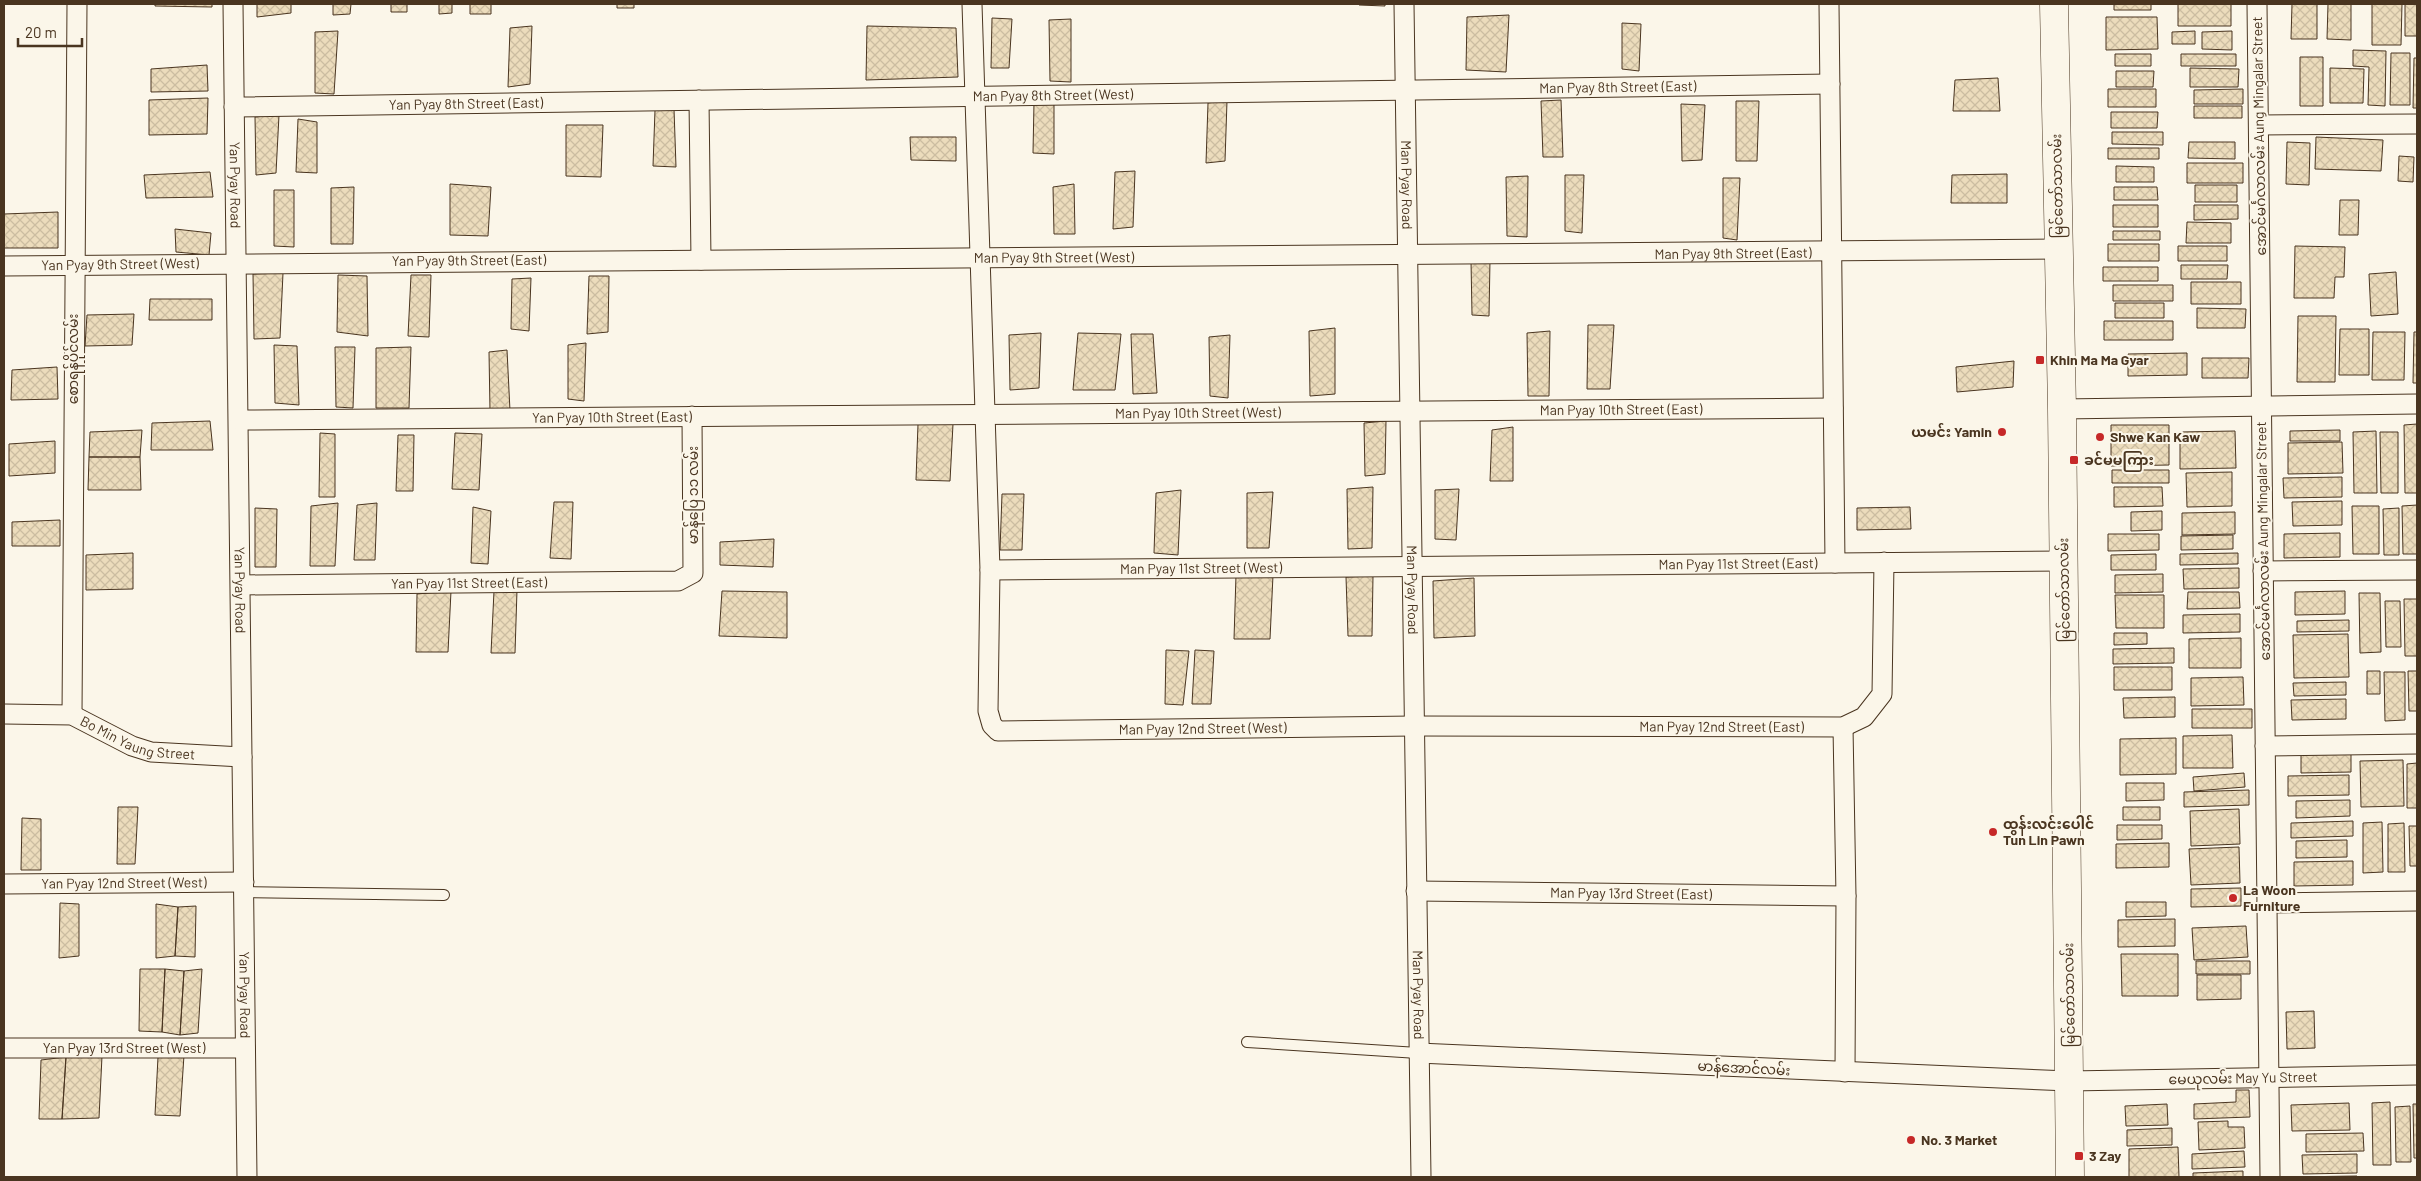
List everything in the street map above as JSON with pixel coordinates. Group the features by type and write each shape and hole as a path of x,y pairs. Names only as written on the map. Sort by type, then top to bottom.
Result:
{"main road":[{"name":"မြင်တော်သာလမ်း","path":"2054,4 2062,409 2070,1177"}],"street":[{"name":"စောရန်ပိုင်လမ်း","path":"72,715 77,4"},
{"name":"Yan Pyay Road","path":"234,4 247,1177"},
{"path":"972,4 990,570"},
{"name":"Man Pyay Road","path":"1404,4 1420,1177"},
{"path":"1829,4 1835,563"},
{"name":"အောင်မင်္ဂလာလမ်း Aung Mingalar Street","path":"2257,4 2270,1177"},
{"name":"Man Pyay 8th Street (East)","path":"1405,90 1830,84"},
{"name":"Man Pyay 8th Street (West)","path":"699,100 1405,90"},
{"name":"Yan Pyay 8th Street (East)","path":"234,107 699,100"},
{"path":"699,100 701,260"},
{"path":"2259,125 2417,124"},
{"name":"Man Pyay 9th Street (East)","path":"1407,254 1832,253 2058,249"},
{"name":"Man Pyay 9th Street (West)","path":"701,260 1407,254"},
{"name":"Yan Pyay 9th Street (East)","path":"237,264 701,260"},
{"name":"Yan Pyay 9th Street (West)","path":"4,266 237,264"},
{"path":"2062,409 2417,404"},
{"name":"Man Pyay 10th Street (East)","path":"1410,411 1833,408"},
{"name":"Man Pyay 10th Street (West)","path":"984,414 1410,411"},
{"name":"Yan Pyay 10th Street (East)","path":"240,420 984,414"},
{"name":"မာန်ပြေ ၁၁ လမ်း","path":"692,416 693,573"},
{"name":"Man Pyay 11st Street (East)","path":"1412,566 2064,560"},
{"name":"Man Pyay 12nd Street (East)","path":"1414,726 1843,727 1864,717 1882,694 1884,562"},
{"name":"Man Pyay 11st Street (West)","path":"990,570 1412,566"},
{"name":"Man Pyay 12nd Street (West)","path":"990,570 988,711 992,725 998,731 1414,726"},
{"path":"2263,571 2417,570"},
{"name":"Yan Pyay 11st Street (East)","path":"241,585 678,581 693,573"},
{"name":"Bo Min Yaung Street","path":"4,714 72,715 132,746 151,752 242,757"},
{"path":"1843,727 1846,896 1845,1072"},
{"path":"2265,746 2417,744"},
{"name":"Yan Pyay 12nd Street (West)","path":"4,884 244,887"},
{"name":"Man Pyay 13rd Street (East)","path":"1416,891 1846,896"},
{"path":"2267,903 2417,901"},
{"name":"Yan Pyay 13rd Street (West)","path":"4,1048 246,1048"},
{"name":"မာန်အောင်လမ်း","path":"1418,1053 2069,1081"},
{"name":"မေယုလမ်း May Yu Street","path":"2069,1081 2417,1075"}],"lane":[{"path":"244,887 444,895"},
{"path":"1247,1042 1418,1053"}],"building":[{"path":"155,4 212,4 212,7 155,6"},
{"path":"257,4 291,4 291,13 257,17"},
{"path":"333,4 351,4 350,14 333,15"},
{"path":"391,4 407,4 407,12 391,12"},
{"path":"439,4 452,4 452,13 439,14"},
{"path":"470,4 491,4 491,14 470,14"},
{"path":"617,4 634,4 634,8 617,8"},
{"path":"1385,4 1385,6 1359,5"},
{"path":"2114,4 2151,4 2151,10 2114,10"},
{"path":"2178,4 2231,4 2231,26 2178,26"},
{"path":"2292,4 2317,4 2317,39 2291,39"},
{"path":"2328,4 2351,4 2351,40 2327,39"},
{"path":"2372,4 2402,4 2401,45 2372,45"},
{"path":"2405,4 2417,4 2417,36 2405,36"},
{"path":"1509,15 1506,72 1466,70 1467,17"},
{"path":"2106,17 2157,17 2158,49 2106,50"},
{"path":"992,18 1012,19 1009,68 991,68"},
{"path":"1071,19 1071,82 1050,81 1049,20"},
{"path":"1622,23 1641,24 1639,71 1622,69"},
{"path":"532,26 530,84 508,87 510,28"},
{"path":"867,26 956,28 958,77 866,80"},
{"path":"338,31 334,94 315,93 315,32"},
{"path":"2195,31 2195,44 2172,44 2172,32"},
{"path":"2232,31 2232,50 2202,49 2202,32"},
{"path":"2353,50 2386,51 2385,106 2368,105 2369,67 2353,66"},
{"path":"2391,53 2410,53 2410,105 2390,105"},
{"path":"2115,54 2151,54 2151,66 2115,66"},
{"path":"2181,54 2236,54 2236,66 2181,66"},
{"path":"2300,57 2323,57 2323,106 2300,106"},
{"path":"2414,58 2417,58 2417,108 2413,108"},
{"path":"207,65 208,91 151,92 151,69"},
{"path":"2190,68 2239,69 2238,87 2190,87"},
{"path":"2330,68 2364,69 2363,103 2330,103"},
{"path":"2116,71 2154,71 2153,87 2116,87"},
{"path":"1998,78 2000,111 1953,111 1955,80"},
{"path":"2108,89 2156,89 2156,107 2108,107"},
{"path":"2243,89 2243,104 2194,104 2194,90"},
{"path":"208,98 207,134 149,135 149,100"},
{"path":"1561,100 1563,157 1543,157 1541,101"},
{"path":"1227,101 1225,161 1206,163 1208,103"},
{"path":"1736,101 1759,101 1757,161 1736,161"},
{"path":"1034,102 1054,104 1054,154 1033,153"},
{"path":"1681,104 1705,105 1702,160 1682,161"},
{"path":"2194,106 2242,106 2242,118 2194,118"},
{"path":"674,109 676,167 653,166 655,110"},
{"path":"2111,112 2158,112 2157,128 2111,128"},
{"path":"279,115 276,173 256,175 255,117"},
{"path":"298,119 317,122 317,173 296,172"},
{"path":"566,125 603,125 601,177 566,176"},
{"path":"2112,132 2163,132 2163,145 2112,144"},
{"path":"910,137 956,137 956,161 911,160"},
{"path":"2316,137 2383,140 2381,171 2315,169"},
{"path":"2189,142 2235,142 2235,159 2188,158"},
{"path":"2287,142 2310,143 2309,185 2286,184"},
{"path":"2108,148 2159,148 2159,159 2108,159"},
{"path":"2399,156 2414,157 2413,182 2398,181"},
{"path":"2187,163 2243,163 2243,183 2187,183"},
{"path":"2116,166 2154,167 2154,182 2116,182"},
{"path":"1135,171 1133,227 1113,229 1115,172"},
{"path":"210,172 213,197 146,198 144,175"},
{"path":"2007,174 2007,203 1951,203 1952,175"},
{"path":"1565,175 1584,175 1582,233 1565,231"},
{"path":"1528,176 1527,237 1507,236 1506,177"},
{"path":"1723,178 1740,178 1737,240 1723,238"},
{"path":"450,184 491,187 488,236 450,235"},
{"path":"1074,184 1075,234 1054,234 1053,187"},
{"path":"2195,185 2237,185 2237,202 2195,202"},
{"path":"354,187 353,244 331,244 331,188"},
{"path":"2114,187 2157,187 2158,200 2114,200"},
{"path":"274,190 294,190 294,247 274,246"},
{"path":"2340,200 2359,200 2358,235 2339,235"},
{"path":"2113,205 2158,205 2158,227 2113,227"},
{"path":"2194,205 2238,205 2238,219 2194,220"},
{"path":"58,212 58,248 4,248 4,214"},
{"path":"2187,222 2231,223 2231,243 2186,243"},
{"path":"175,229 211,233 209,255 176,252"},
{"path":"2113,231 2160,231 2160,240 2113,240"},
{"path":"2108,244 2159,244 2159,261 2108,261"},
{"path":"2178,246 2227,246 2227,261 2178,261"},
{"path":"2295,246 2345,247 2344,277 2335,277 2334,298 2294,298"},
{"path":"1490,260 1489,316 1472,315 1471,261"},
{"path":"2181,265 2228,265 2227,279 2181,279"},
{"path":"2103,267 2158,267 2158,281 2103,281"},
{"path":"2396,272 2398,314 2371,316 2369,274"},
{"path":"283,273 280,338 254,339 253,274"},
{"path":"338,275 367,276 368,336 337,332"},
{"path":"411,275 431,275 429,337 408,336"},
{"path":"589,276 609,276 608,332 587,334"},
{"path":"531,278 529,331 511,329 512,279"},
{"path":"2191,282 2241,282 2241,304 2191,304"},
{"path":"2113,285 2173,285 2173,301 2113,301"},
{"path":"150,299 212,299 212,320 149,320"},
{"path":"2115,303 2164,303 2164,318 2115,318"},
{"path":"2197,308 2246,309 2245,328 2197,328"},
{"path":"134,314 132,345 85,346 87,315"},
{"path":"2298,316 2336,316 2335,382 2297,382"},
{"path":"2104,321 2173,321 2173,340 2104,340"},
{"path":"1588,325 1614,325 1610,389 1587,389"},
{"path":"1335,328 1335,394 1310,396 1309,331"},
{"path":"2340,329 2369,329 2369,375 2339,375"},
{"path":"1550,331 1549,396 1528,396 1527,333"},
{"path":"2373,332 2405,332 2404,380 2372,380"},
{"path":"2414,332 2417,332 2417,383 2413,383"},
{"path":"1041,333 1039,388 1010,390 1009,335"},
{"path":"1078,333 1121,334 1115,390 1073,390"},
{"path":"1131,334 1153,334 1157,393 1133,394"},
{"path":"1230,335 1228,398 1210,396 1209,337"},
{"path":"586,343 584,401 568,399 568,345"},
{"path":"274,345 297,346 299,405 275,403"},
{"path":"335,347 355,347 353,408 336,407"},
{"path":"411,347 409,408 376,408 376,348"},
{"path":"507,350 510,411 490,411 489,352"},
{"path":"2187,353 2187,375 2128,376 2128,354"},
{"path":"2202,358 2249,358 2248,378 2202,378"},
{"path":"2014,361 2013,387 1957,392 1956,367"},
{"path":"57,367 58,399 11,400 12,370"},
{"path":"210,421 213,450 151,450 152,423"},
{"path":"1386,421 1385,474 1365,476 1364,423"},
{"path":"918,424 953,424 950,481 916,480"},
{"path":"2417,424 2417,493 2405,493 2404,425"},
{"path":"2111,425 2169,425 2169,465 2111,466"},
{"path":"1513,427 1513,481 1490,481 1492,430"},
{"path":"142,430 140,457 89,457 90,432"},
{"path":"2340,430 2340,441 2290,441 2290,431"},
{"path":"2235,431 2236,468 2180,469 2180,432"},
{"path":"2376,431 2377,493 2354,493 2353,432"},
{"path":"2380,432 2398,432 2398,493 2381,493"},
{"path":"320,433 335,434 335,497 319,497"},
{"path":"455,433 482,434 479,490 452,489"},
{"path":"398,435 414,435 413,491 396,491"},
{"path":"55,441 55,473 9,476 9,444"},
{"path":"2342,442 2343,473 2288,474 2288,443"},
{"path":"89,457 140,457 141,490 88,490"},
{"path":"2112,470 2169,470 2169,483 2112,483"},
{"path":"2232,472 2232,506 2187,507 2186,473"},
{"path":"2342,477 2342,497 2284,498 2283,478"},
{"path":"1373,487 1372,548 1348,549 1347,489"},
{"path":"2114,487 2162,487 2163,506 2114,507"},
{"path":"1459,489 1456,540 1435,539 1435,490"},
{"path":"1181,490 1178,555 1154,553 1156,493"},
{"path":"1273,492 1269,548 1247,548 1247,493"},
{"path":"1002,494 1024,494 1022,550 1000,550"},
{"path":"2342,501 2342,525 2293,526 2292,502"},
{"path":"554,502 573,502 571,559 550,558"},
{"path":"338,503 335,566 310,566 311,506"},
{"path":"377,503 375,560 354,560 357,505"},
{"path":"2417,505 2417,554 2403,554 2402,506"},
{"path":"2352,506 2379,506 2379,554 2353,554"},
{"path":"473,507 491,511 488,564 471,563"},
{"path":"1910,507 1911,529 1857,530 1857,508"},
{"path":"255,508 277,509 276,567 255,567"},
{"path":"2399,508 2399,555 2384,555 2383,509"},
{"path":"2162,511 2162,530 2131,531 2131,512"},
{"path":"2235,512 2235,534 2182,535 2182,513"},
{"path":"60,520 60,546 12,546 12,522"},
{"path":"2340,533 2340,557 2284,558 2284,534"},
{"path":"2108,534 2159,534 2159,550 2108,551"},
{"path":"2233,535 2233,549 2181,550 2181,536"},
{"path":"774,539 773,567 720,565 720,542"},
{"path":"133,553 133,589 86,590 86,555"},
{"path":"2238,553 2238,564 2180,565 2180,554"},
{"path":"2156,554 2156,570 2111,570 2111,555"},
{"path":"2239,568 2239,588 2184,589 2183,569"},
{"path":"2163,574 2163,592 2115,593 2115,575"},
{"path":"1236,575 1273,575 1270,639 1234,639"},
{"path":"1373,576 1372,636 1348,636 1346,577"},
{"path":"1474,578 1475,636 1434,638 1433,581"},
{"path":"517,590 515,653 491,653 494,591"},
{"path":"451,591 448,652 416,652 417,594"},
{"path":"722,591 787,592 787,638 719,636"},
{"path":"2345,591 2345,614 2295,615 2295,592"},
{"path":"2188,592 2239,592 2240,608 2187,609"},
{"path":"2359,593 2380,593 2381,652 2360,653"},
{"path":"2115,595 2164,595 2164,628 2116,628"},
{"path":"2404,599 2417,599 2417,656 2405,656"},
{"path":"2385,601 2400,601 2401,647 2386,647"},
{"path":"2240,614 2240,632 2183,633 2183,615"},
{"path":"2349,620 2349,631 2297,632 2297,621"},
{"path":"2114,633 2147,633 2147,644 2114,645"},
{"path":"2348,634 2349,677 2294,678 2293,635"},
{"path":"2241,638 2241,668 2189,668 2189,639"},
{"path":"2174,648 2174,663 2113,664 2113,649"},
{"path":"1166,650 1189,651 1183,705 1165,704"},
{"path":"1195,650 1214,651 1211,704 1192,704"},
{"path":"2114,667 2172,667 2172,690 2114,690"},
{"path":"2367,671 2380,671 2380,694 2367,694"},
{"path":"2408,671 2417,671 2417,711 2409,711"},
{"path":"2384,672 2405,672 2405,720 2385,721"},
{"path":"2243,677 2244,705 2191,706 2191,678"},
{"path":"2346,682 2346,695 2294,696 2293,683"},
{"path":"2175,697 2175,717 2124,718 2123,698"},
{"path":"2346,699 2346,719 2292,720 2291,700"},
{"path":"2192,709 2252,709 2252,728 2192,728"},
{"path":"2232,735 2233,768 2183,768 2183,736"},
{"path":"2176,738 2176,774 2120,775 2120,739"},
{"path":"2351,753 2351,772 2301,773 2301,754"},
{"path":"2403,760 2404,806 2361,807 2360,761"},
{"path":"2417,763 2417,808 2407,808 2407,764"},
{"path":"2244,773 2245,787 2194,791 2193,777"},
{"path":"2349,775 2349,795 2288,796 2288,776"},
{"path":"2126,783 2164,783 2164,800 2126,801"},
{"path":"2249,790 2249,805 2184,807 2184,792"},
{"path":"2350,800 2350,816 2296,818 2296,801"},
{"path":"118,807 138,807 135,864 117,864"},
{"path":"2123,807 2160,807 2160,820 2123,820"},
{"path":"2239,809 2240,844 2191,846 2190,811"},
{"path":"22,818 41,819 41,870 21,870"},
{"path":"2353,821 2353,836 2291,838 2291,823"},
{"path":"2382,822 2383,872 2363,873 2363,823"},
{"path":"2404,823 2405,872 2388,872 2388,824"},
{"path":"2117,825 2162,825 2162,839 2117,840"},
{"path":"2409,826 2417,826 2417,866 2410,866"},
{"path":"2347,840 2347,857 2296,858 2296,841"},
{"path":"2169,843 2169,867 2116,868 2116,844"},
{"path":"2239,847 2240,883 2191,885 2189,849"},
{"path":"2353,861 2353,885 2294,886 2294,862"},
{"path":"2241,888 2241,906 2191,907 2191,889"},
{"path":"2126,902 2166,902 2166,916 2126,917"},
{"path":"60,903 79,904 79,956 59,958"},
{"path":"156,904 178,907 175,956 156,958"},
{"path":"196,906 195,957 175,956 178,907"},
{"path":"2175,919 2175,946 2118,947 2118,920"},
{"path":"2246,926 2248,957 2194,960 2192,928"},
{"path":"2121,954 2178,954 2178,996 2122,996"},
{"path":"2196,961 2250,961 2250,974 2196,974"},
{"path":"140,969 165,969 162,1032 139,1031"},
{"path":"165,969 184,971 180,1035 162,1032"},
{"path":"202,969 198,1033 180,1035 184,971"},
{"path":"2197,975 2241,975 2241,999 2197,1000"},
{"path":"2314,1011 2315,1048 2287,1049 2286,1012"},
{"path":"184,1055 180,1116 155,1115 158,1057"},
{"path":"102,1056 99,1118 62,1119 66,1057"},
{"path":"66,1057 62,1119 39,1119 41,1060"},
{"path":"2236,1090 2249,1090 2250,1117 2194,1119 2194,1104 2236,1102"},
{"path":"2390,1102 2391,1165 2373,1165 2372,1103"},
{"path":"2349,1103 2350,1130 2292,1131 2291,1105"},
{"path":"2167,1104 2168,1125 2126,1126 2125,1106"},
{"path":"2413,1104 2417,1104 2417,1158 2414,1158"},
{"path":"2410,1106 2411,1162 2396,1162 2395,1107"},
{"path":"2228,1121 2228,1127 2244,1127 2245,1148 2199,1150 2198,1122"},
{"path":"2172,1128 2172,1145 2127,1146 2127,1130"},
{"path":"2363,1133 2364,1151 2306,1152 2306,1134"},
{"path":"2178,1147 2179,1177 2129,1177 2129,1149"},
{"path":"2244,1151 2245,1167 2192,1169 2192,1154"},
{"path":"2357,1154 2357,1173 2303,1174 2302,1155"},
{"path":"2243,1171 2243,1177 2193,1177 2193,1173"},
{"path":"2357,1176 2357,1177 2291,1177"}],"place":[{"name":"Khin Ma Ma Gyar","path":"2040,360"},
{"name":"ယမင်း Yamin","path":"2002,432"},
{"name":"Shwe Kan Kaw","path":"2100,437"},
{"name":"ခင်မမကြား","path":"2074,460"},
{"name":"ထွန်းလင်းပေါင် Tun Lin Pawn","path":"1993,832"},
{"name":"La Woon Furniture","path":"2233,898"},
{"name":"No. 3 Market","path":"1911,1140"},
{"name":"3 Zay","path":"2079,1156"}]}
